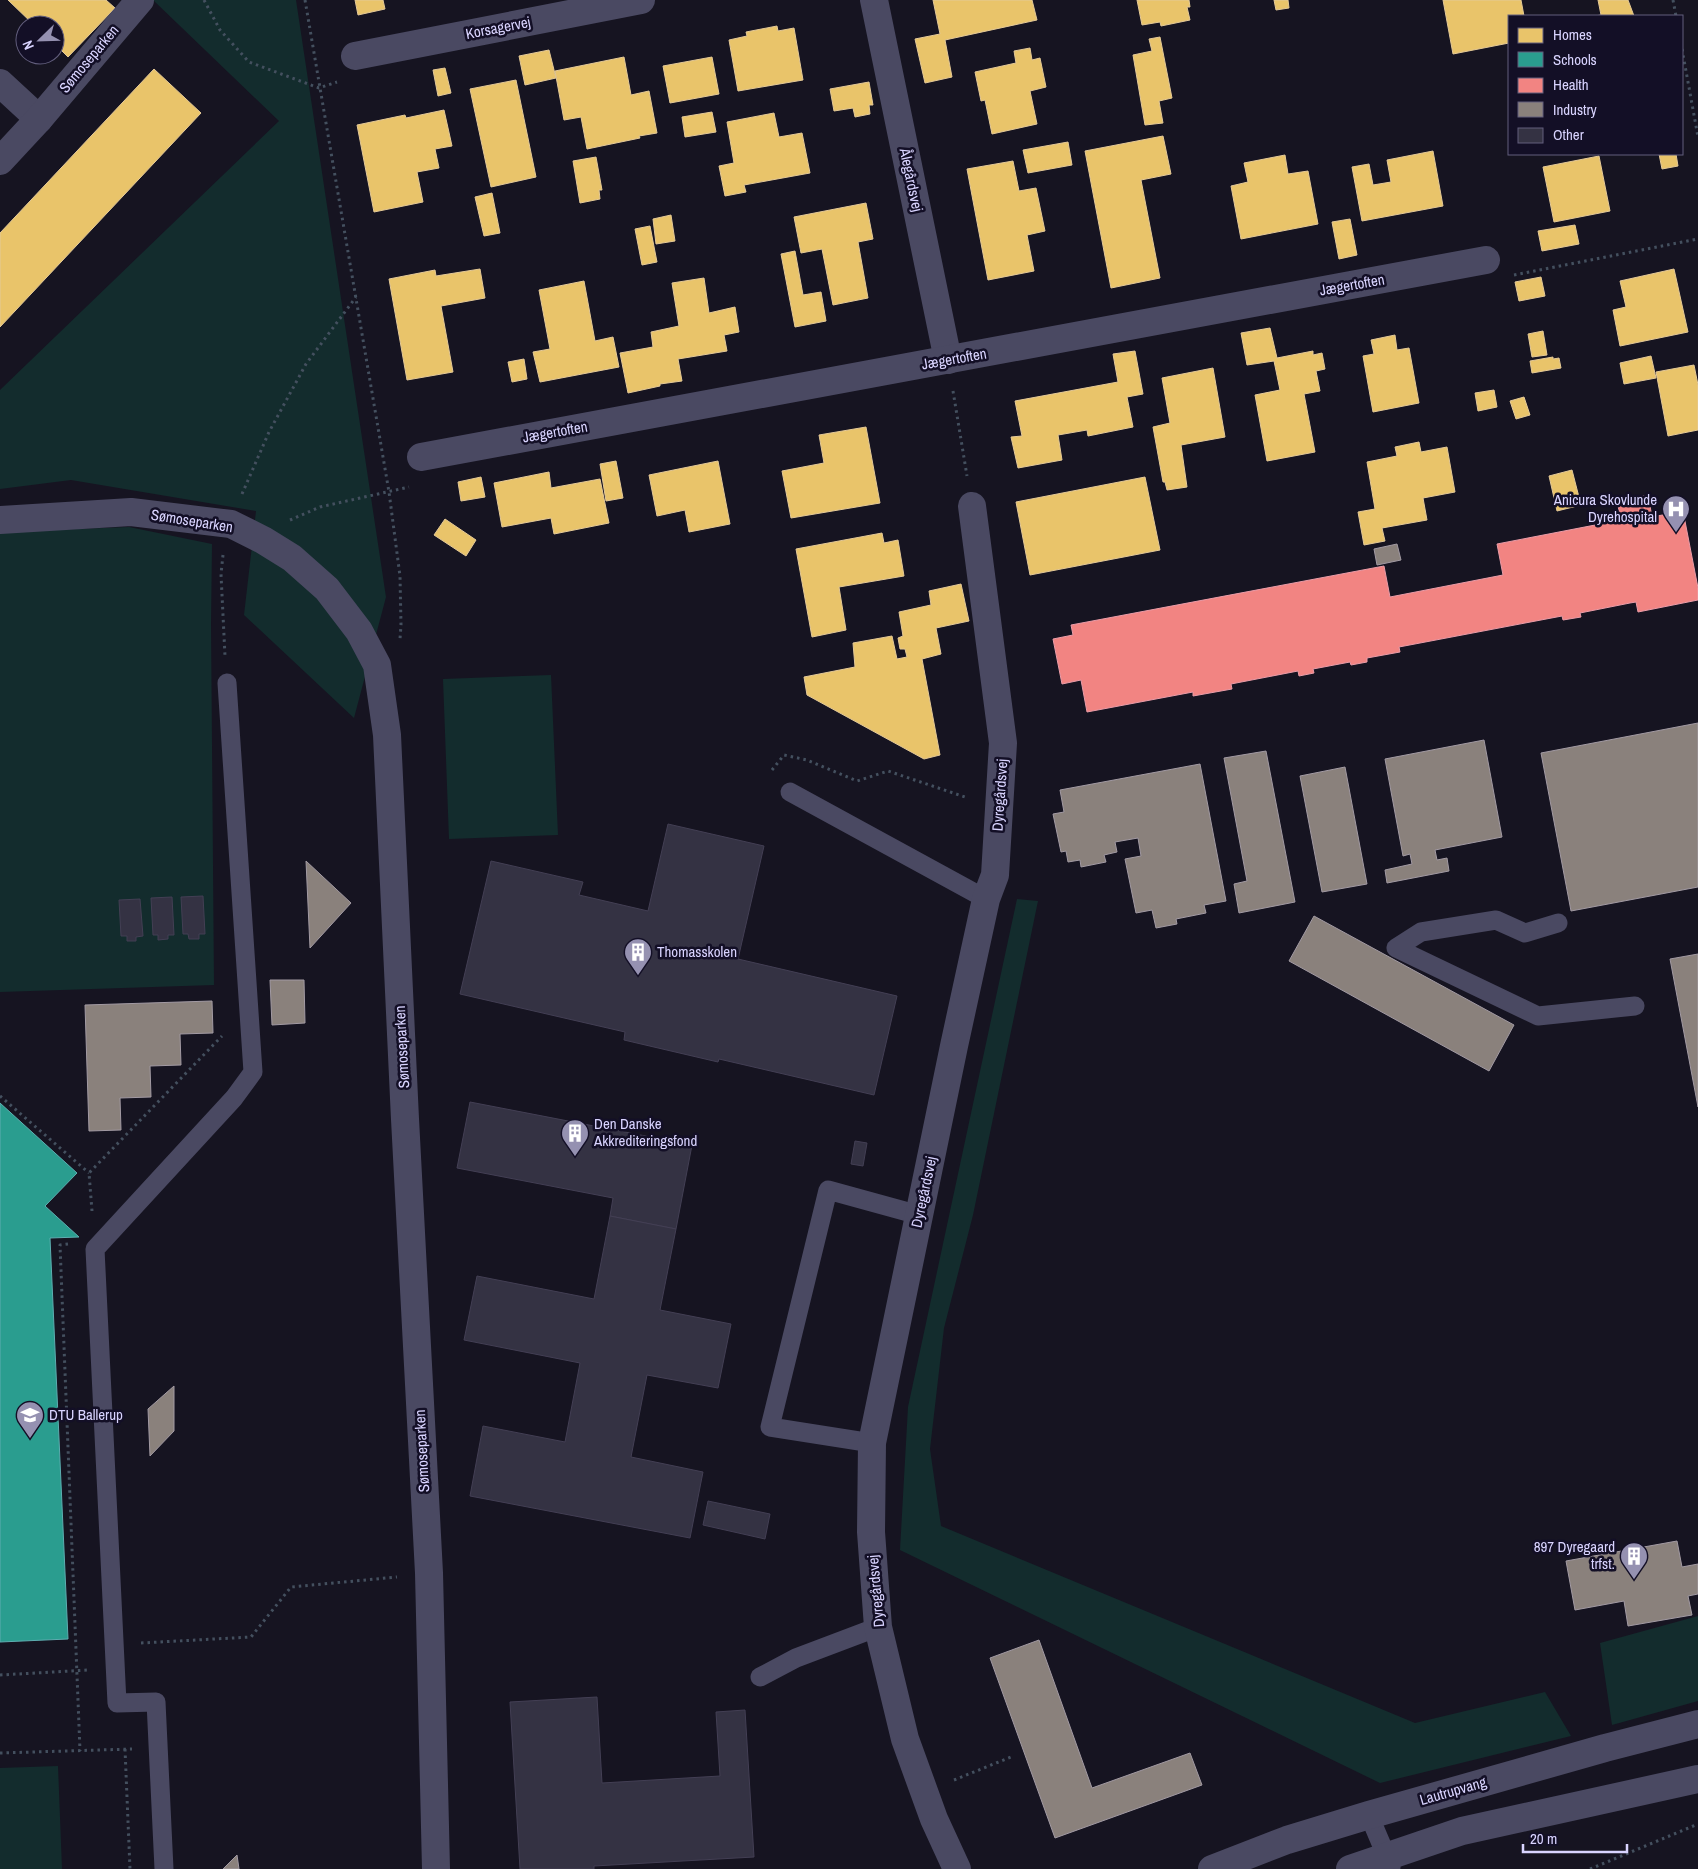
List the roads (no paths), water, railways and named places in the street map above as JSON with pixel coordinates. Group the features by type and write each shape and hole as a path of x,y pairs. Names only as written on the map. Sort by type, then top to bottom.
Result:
{"street":[{"name":"Sømoseparken","path":"0,162 140,0"},
{"name":"Korsagervej","path":"355,56 641,0"},
{"name":"Ålegårdsvej","path":"874,0 948,360"},
{"path":"0,83 39,119"},
{"name":"Jægertoften","path":"421,457 1486,260"},
{"name":"Dyregårdsvej","path":"957,1869 934,1819 904,1739 878,1627 871,1532 872,1443 986,898 994,875 1003,743 972,506"},
{"name":"Sømoseparken","path":"0,520 131,512 231,524 263,540 292,558 328,589 359,631 377,666 388,735 404,1099 429,1573 436,1869"},
{"name":"Lautrupvang","path":"1212,1869 1287,1840 1369,1815 1605,1748 1698,1724"},
{"path":"1350,1869 1389,1862 1462,1832 1698,1779"}],"lane":[{"path":"164,1869 156,1702 117,1703 94,1246 234,1098 253,1072 227,683"},
{"path":"790,792 986,898"},
{"path":"1558,923 1525,932 1496,920 1421,932 1396,948 1538,1016 1635,1006"},
{"path":"872,1443 770,1427 828,1190 919,1215"},
{"path":"760,1677 796,1658 878,1627"},
{"path":"1369,1815 1389,1862"}],"place":[{"name":"Anicura Skovlunde Dyrehospital","path":"1676,533"},
{"name":"Thomasskolen","path":"638,976"},
{"name":"Den Danske Akkrediteringsfond","path":"575,1157"},
{"name":"DTU Ballerup","path":"30,1439"},
{"name":"897 Dyregaard trfst.","path":"1634,1580"}]}
